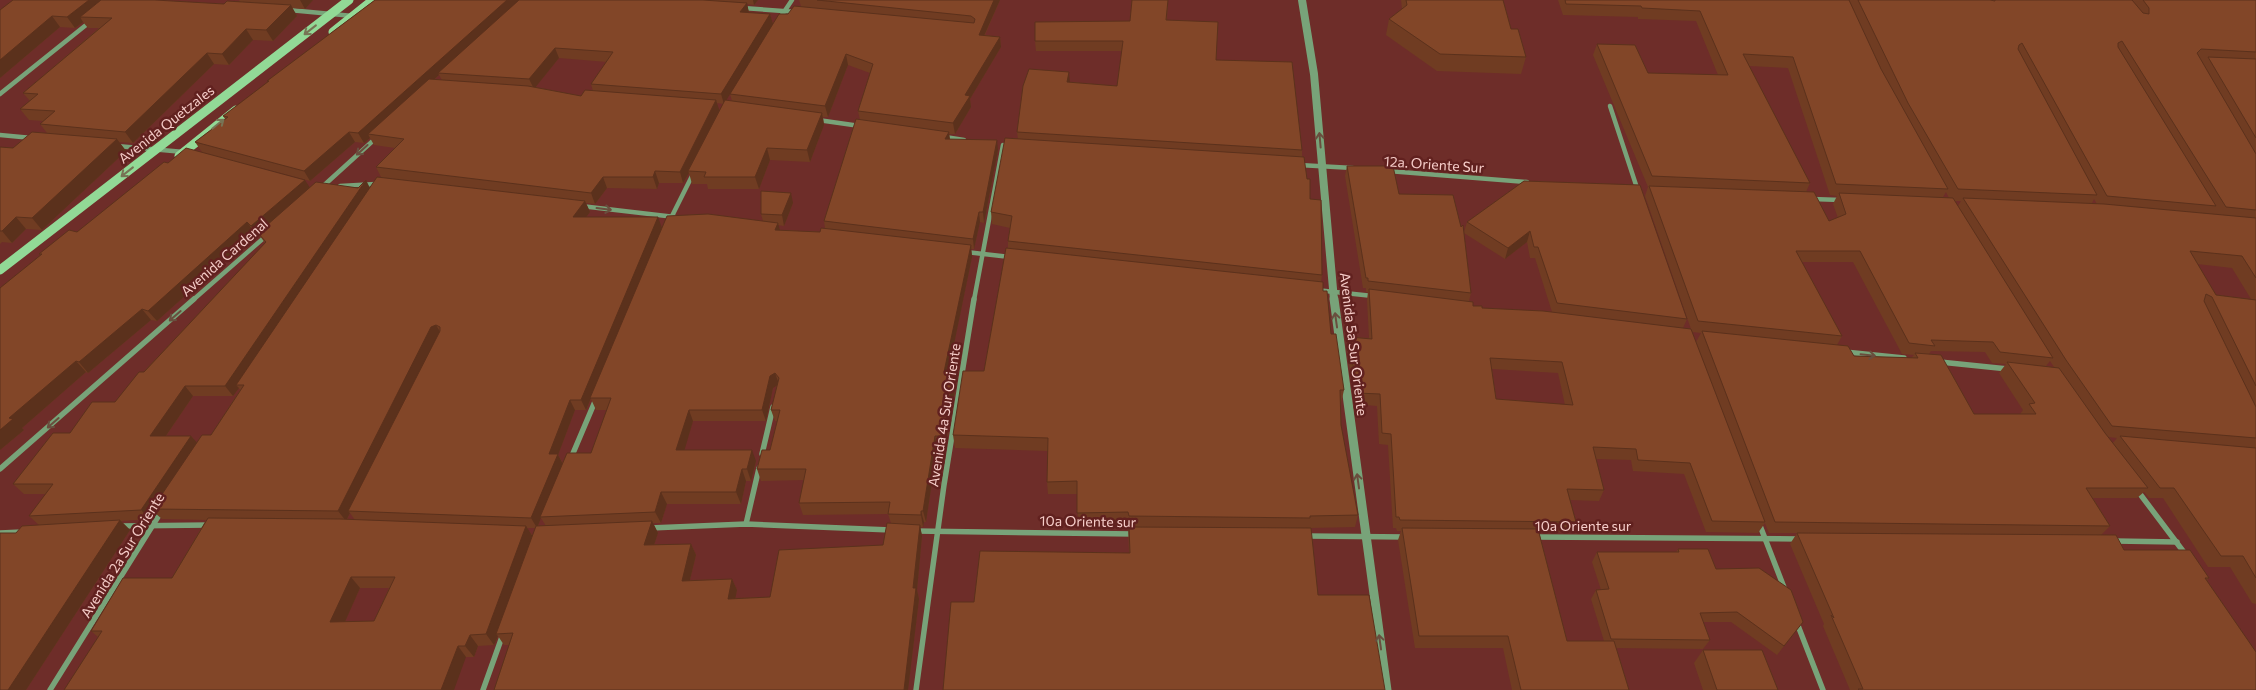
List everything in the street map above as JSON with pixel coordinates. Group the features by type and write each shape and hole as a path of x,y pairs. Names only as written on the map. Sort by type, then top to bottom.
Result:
{"main road":[{"name":"Avenida Quetzales","path":"0,270 349,0"},
{"path":"322,40 373,0"},
{"path":"168,164 188,153 245,103"}],"street":[{"path":"774,27 792,0"},
{"name":"Avenida 5a Sur Oriente","path":"1302,0 1314,74 1333,291 1387,690"},
{"path":"735,8 804,13"},
{"path":"283,10 353,16"},
{"path":"0,94 93,19"},
{"path":"1610,106 1641,200"},
{"path":"815,120 864,126"},
{"path":"313,194 384,130"},
{"path":"0,135 39,138"},
{"path":"944,137 973,141"},
{"path":"993,144 1013,146"},
{"path":"107,145 188,153"},
{"name":"Avenida 4a Sur Oriente","path":"916,690 936,532 980,254 1003,145"},
{"path":"1292,164 1361,169"},
{"path":"668,226 671,216 697,166"},
{"name":"12a. Oriente Sur","path":"1381,171 1529,182"},
{"path":"312,185 321,188 381,183 376,191"},
{"path":"1628,190 1648,191"},
{"path":"1808,199 1848,201"},
{"path":"575,205 681,218"},
{"name":"Avenida Cardenal","path":"0,469 269,234"},
{"path":"961,252 1020,258"},
{"path":"1313,289 1382,298"},
{"path":"1835,351 1914,360"},
{"path":"1934,362 2014,370"},
{"path":"570,461 600,388"},
{"path":"746,524 775,399"},
{"path":"2135,488 2188,559"},
{"name":"Avenida 2a Sur Oriente","path":"50,690 164,508"},
{"path":"1758,520 1789,601"},
{"path":"115,527 153,524 212,525"},
{"path":"638,529 746,524 898,530"},
{"name":"10a Oriente sur","path":"908,531 1146,534"},
{"path":"0,533 29,532"},
{"path":"1296,536 1415,537"},
{"name":"10a Oriente sur","path":"1525,537 1804,539"},
{"path":"2109,541 2177,542"},
{"path":"1796,619 1823,690"},
{"path":"483,690 506,626"}],"building":[{"path":"13,0 89,0 67,17 52,16 0,60 0,10"},
{"path":"101,0 155,0 224,4 227,1 291,5 266,30 246,29 222,54 207,53 125,132 40,124 55,111 20,109 38,94 23,93 112,18 80,17"},
{"path":"375,0 507,0 358,133 349,132 304,171 195,142 228,117 223,116 269,81 267,81"},
{"path":"519,0 703,0 747,3 740,12 770,14 721,94 591,84 613,52 555,48 529,79 438,73"},
{"path":"817,0 994,0 979,35 1000,37 965,95 970,96 953,123 858,111 873,64 846,54 825,106 730,94 779,14 788,14 794,6 974,23 975,19 971,16"},
{"path":"1132,0 1168,0 1166,20 1218,22 1216,60 1292,62 1302,150 1017,132 1023,86 1029,69 1069,72 1067,82 1117,86 1123,41 1035,41 1035,22 1130,21"},
{"path":"1406,0 1503,0 1511,29 1518,29 1526,57 1440,54 1389,19 1407,5"},
{"path":"1565,0 1849,0 1881,69 1948,189 1836,184 1793,57 1743,54 1810,183 1652,176 1597,44 1635,45 1648,73 1728,75 1700,11 1642,8 1641,6 1566,4"},
{"path":"1858,0 2132,0 2143,13 2149,14 2149,8 2143,0 2256,0 2256,52 2201,49 2197,53 2256,154 2256,210 2226,207 2122,41 2118,43 2118,47 2216,206 2107,196 2022,43 2018,49 2097,195 1958,189 1908,103"},
{"path":"2208,57 2256,59 2256,138"},
{"path":"429,79 528,86 581,96 585,90 716,100 680,172 655,171 653,177 603,177 591,193 376,167 404,139 368,134"},
{"path":"725,100 822,113 807,150 767,148 755,177 704,177 706,172 688,171"},
{"path":"856,119 949,132 945,139 997,140 983,212 979,212 973,239 824,221"},
{"path":"32,132 117,139 32,218 16,217 0,231 0,147 13,148"},
{"path":"1005,138 1304,157 1307,179 1310,179 1310,199 1321,200 1322,275 1008,241 1012,216 991,212"},
{"path":"186,148 305,180 251,226 247,222 148,311 142,309 79,362 76,361 9,418 13,419 0,430 0,288 69,230 77,232 164,162 168,163"},
{"path":"1347,166 1393,166 1399,194 1453,195 1461,227 1463,225 1471,293 1368,281"},
{"path":"377,177 585,201 573,217 658,217 581,400 570,400 549,454 558,454 531,518 348,511 440,331 440,327 436,325 431,327 338,511 152,509 202,435 211,435 244,385 236,385"},
{"path":"366,180 225,386 185,386 150,436 191,436 141,510 29,516 53,484 13,484 53,433 70,433 92,402 115,402 139,372 144,372 266,242 258,233 316,182 358,188"},
{"path":"1524,181 1640,185 1687,319 1557,303 1538,247 1534,247 1530,231 1508,248 1467,222"},
{"path":"1649,186 1814,192 1829,221 1846,214 1839,193 1953,198 2053,358 2000,352 1993,342 1931,340 1935,346 1909,343 1860,251 1796,251 1842,336 1698,321"},
{"path":"761,191 791,193 782,215 761,214"},
{"path":"1963,198 2104,204 2256,218 2256,278 2242,256 2190,251 2216,295 2256,300 2256,386 2212,297 2206,294 2204,301 2256,407 2256,438 2112,426 2066,360"},
{"path":"708,214 778,223 775,230 820,232 821,228 971,245 944,372 954,372 943,436 935,436 921,515 888,514 890,502 799,503 806,469 757,469 762,450 770,450 780,410 771,410 779,378 775,373 770,376 762,410 689,410 676,450 752,450 747,469 742,469 736,492 661,492 655,512 540,517 567,453 591,453 611,398 590,398 667,216"},
{"path":"1006,248 1323,282 1323,291 1327,291 1331,334 1336,334 1344,390 1340,390 1341,425 1358,515 1310,516 1310,518 1129,516 1128,512 1077,513 1077,481 1047,482 1048,438 953,435 963,371 984,371"},
{"path":"1369,289 1473,302 1473,306 1482,306 1482,308 1543,311 1691,329 1765,522 1712,521 1690,463 1638,460 1636,449 1593,447 1604,490 1567,489 1576,522 1400,520 1399,517 1396,517 1391,434 1382,433 1380,394 1357,393 1349,337 1372,339","holes":["1490,358 1562,362 1573,405 1496,399"]},
{"path":"1702,331 1848,346 1854,356 1918,358 1915,353 1941,355 1974,414 2036,414 2029,404 2035,403 2007,362 2059,368 2105,433 2148,488 2086,488 2110,526 1775,522"},
{"path":"2120,436 2256,448 2256,578 2243,556 2221,556 2174,488 2160,488"},
{"path":"208,518 340,519 526,526 486,634 470,635 465,646 458,646 441,690 64,690 102,631 91,631 123,578 172,578","holes":["351,577 395,577 374,621 330,622"]},
{"path":"120,520 8,690 0,690 0,533 16,533 22,526"},
{"path":"652,521 644,545 691,544 682,581 732,579 728,599 770,597 779,550 883,545 887,523 920,525 913,588 916,588 904,690 494,690 513,633 496,634 536,526"},
{"path":"1129,527 1311,528 1318,595 1369,595 1385,690 943,690 951,602 974,602 980,551 1130,553"},
{"path":"1402,528 1538,529 1567,641 1614,641 1629,690 1521,690 1508,636 1419,636"},
{"path":"1797,533 2116,535 2124,550 2190,550 2209,578 2205,578 2256,652 2256,690 1859,690 1863,689"},
{"path":"1678,549 1708,549 1716,569 1759,568 1791,590 1803,622 1784,646 1737,612 1700,613 1710,640 1611,639 1596,590 1609,589 1597,552 1679,552"},
{"path":"1703,650 1762,650 1778,690 1717,690"}]}
